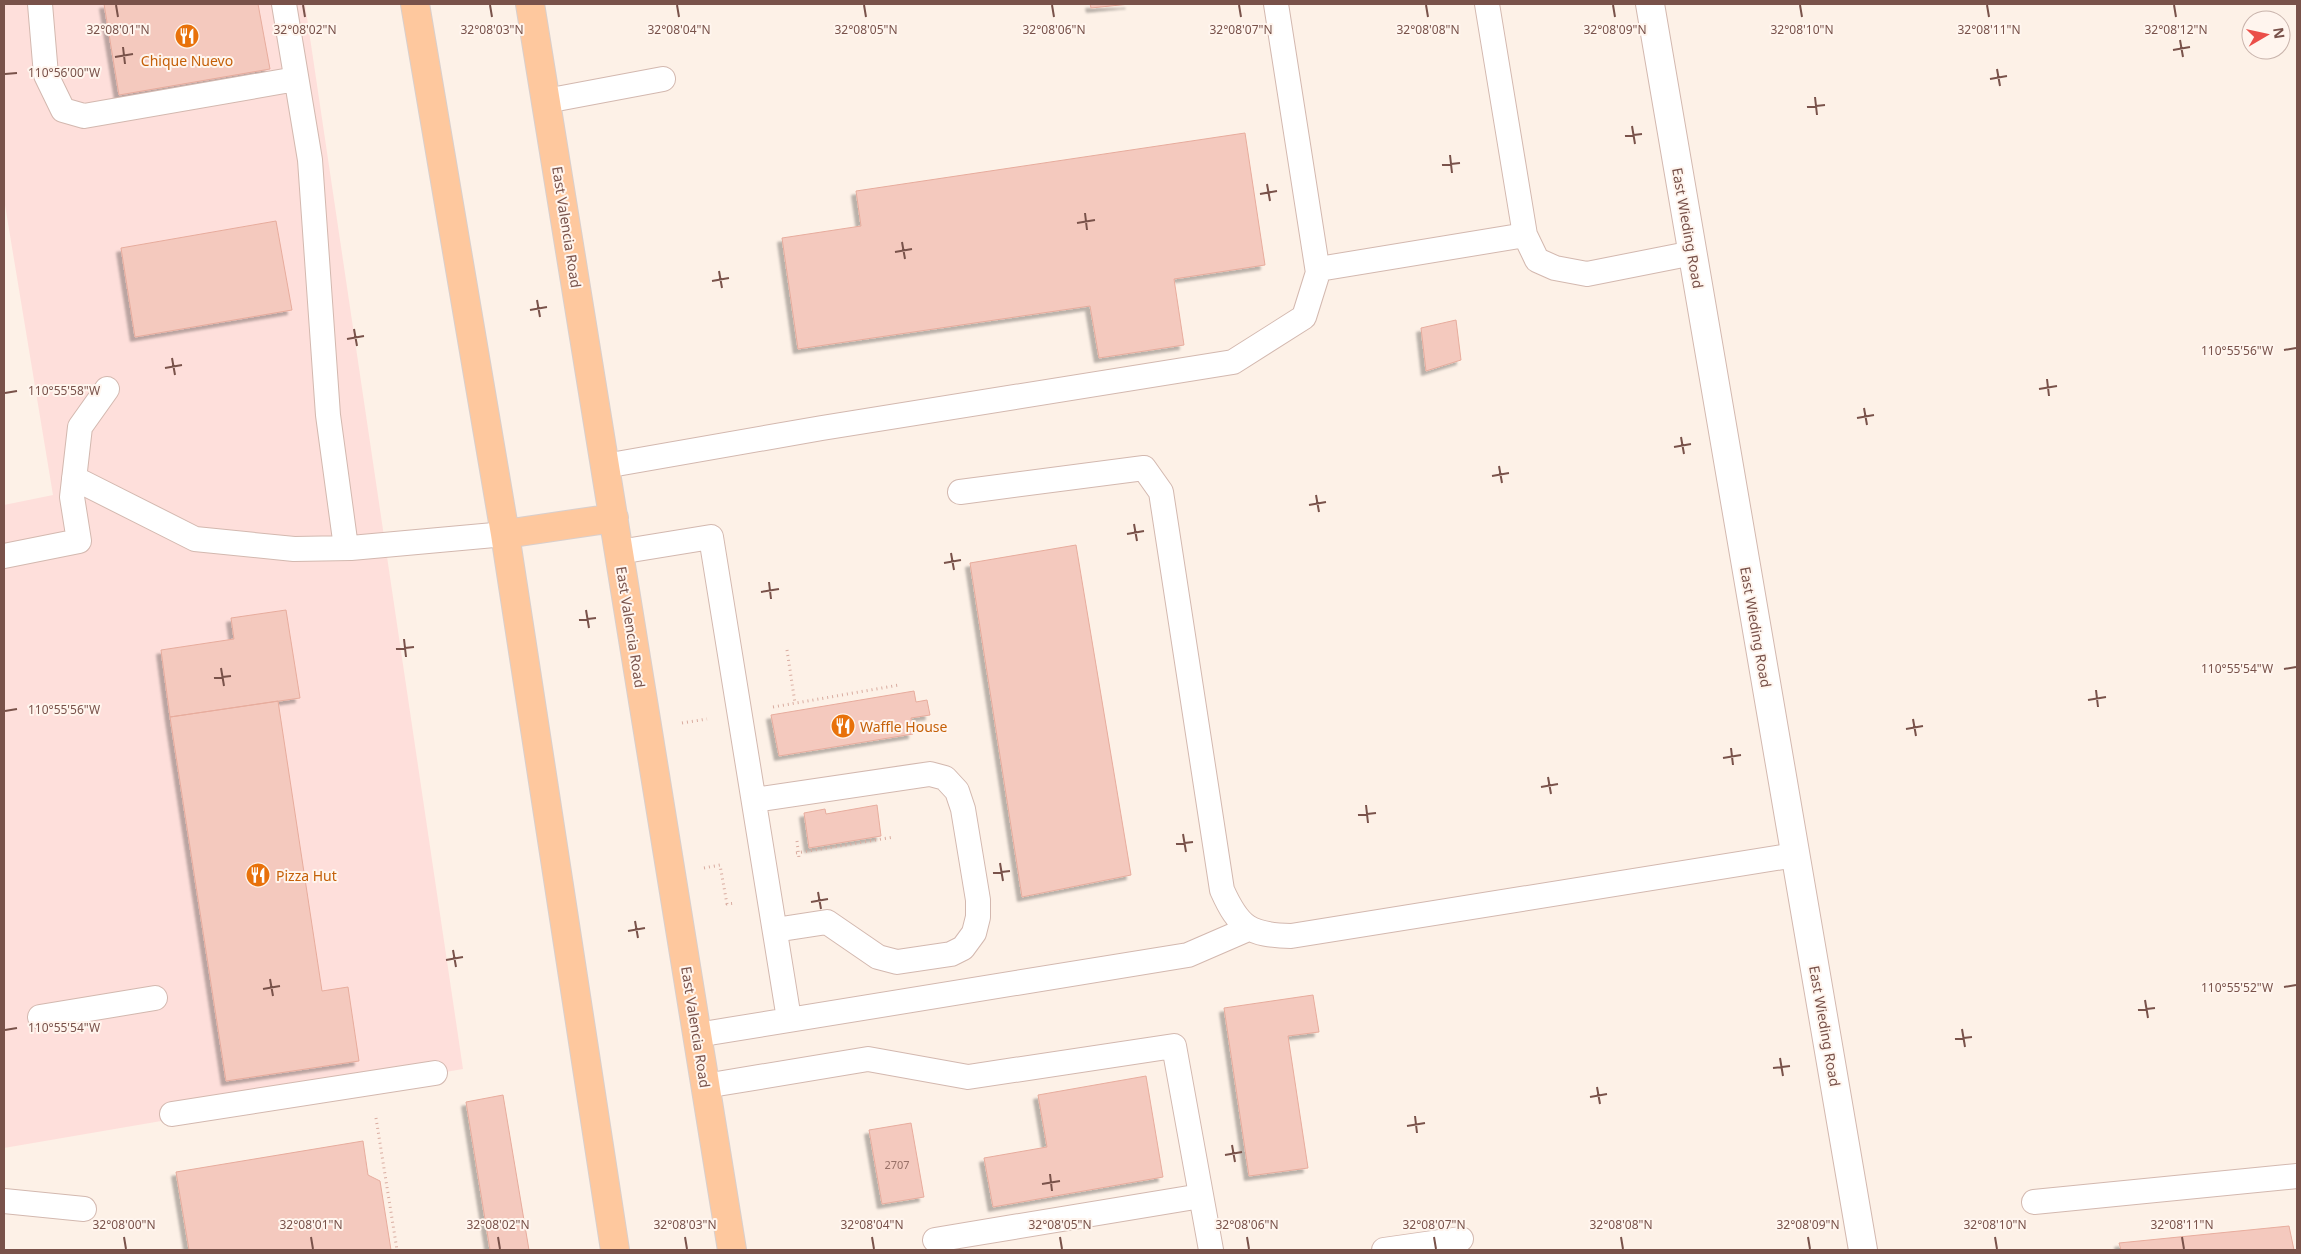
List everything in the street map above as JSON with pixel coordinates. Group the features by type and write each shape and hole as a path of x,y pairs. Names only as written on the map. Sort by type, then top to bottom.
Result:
{"main road":[{"path":"415,4 505,534 615,1250"},
{"name":"East Valencia Road","path":"530,4 732,1250"},
{"path":"505,534 614,518"}],"street":[{"name":"East Wieding Road","path":"1650,4 1863,1250"}],"lane":[{"path":"40,4 46,75 63,110 84,116 296,79"},
{"path":"284,4 310,160 328,415 345,540"},
{"path":"605,466 822,428 1233,362 1304,316 1318,273 1276,4"},
{"path":"1487,4 1525,234 1537,260 1555,268 1587,274 1692,253"},
{"path":"546,101 663,79"},
{"path":"1318,273 1319,270 1525,234"},
{"path":"4,556 79,541 72,497 80,427 107,389"},
{"path":"960,492 1144,468 1161,492 1222,890 1233,914 1248,929 1268,936 1292,936 1795,855"},
{"path":"74,478 195,539 294,549 329,549 505,534"},
{"path":"619,552 711,536 789,1019"},
{"path":"754,800 930,774 945,778 957,790 965,818 978,900 978,917 974,933 963,948 951,954 897,962 878,957 827,922 775,930"},
{"path":"697,1035 1188,955 1248,929"},
{"path":"40,1017 155,998"},
{"path":"706,1086 868,1058 968,1076 1174,1046 1211,1250"},
{"path":"172,1114 435,1073"},
{"path":"2034,1202 2297,1176"},
{"path":"935,1240 1201,1196"},
{"path":"4,1201 84,1208"},
{"path":"1384,1250 1461,1239"}],"path":[{"path":"787,650 795,703"},
{"path":"678,724 899,685"},
{"path":"376,1118 397,1250"}],"shaded area":[{"path":"4,4 305,4 463,1069 4,1148 4,505 53,495 4,199"}],"building":[{"name":"Chique Nuevo","path":"104,4 258,4 270,69 119,95"},
{"path":"1090,4 1130,4 1091,8"},
{"path":"1245,133 1265,265 1174,279 1184,345 1099,358 1090,306 798,349 782,238 861,226 856,191"},
{"path":"276,221 292,310 135,337 121,248"},
{"path":"1456,320 1461,360 1426,371 1421,328"},
{"path":"1076,545 1131,875 1022,897 970,563"},
{"path":"286,610 300,698 170,717 161,650 234,639 231,618"},
{"name":"Waffle House","path":"914,691 916,702 927,700 930,715 911,718 913,734 779,756 771,715"},
{"path":"278,701 322,991 348,987 359,1061 226,1081 170,717"},
{"path":"877,805 881,836 809,848 804,813 825,809 826,814"},
{"path":"1313,995 1319,1032 1288,1036 1308,1168 1249,1176 1224,1008"},
{"path":"1146,1076 1163,1177 993,1207 984,1158 1047,1147 1038,1095"},
{"path":"503,1095 529,1250 490,1250 466,1102"},
{"path":"911,1123 924,1197 882,1204 869,1130"},
{"path":"363,1141 368,1175 380,1181 391,1250 189,1250 176,1172"},
{"path":"2289,1226 2294,1250 2121,1250 2119,1243"}],"place":[{"name":"Chique Nuevo","path":"187,36"},
{"name":"Waffle House","path":"843,726"},
{"name":"Pizza Hut","path":"258,875"}]}
